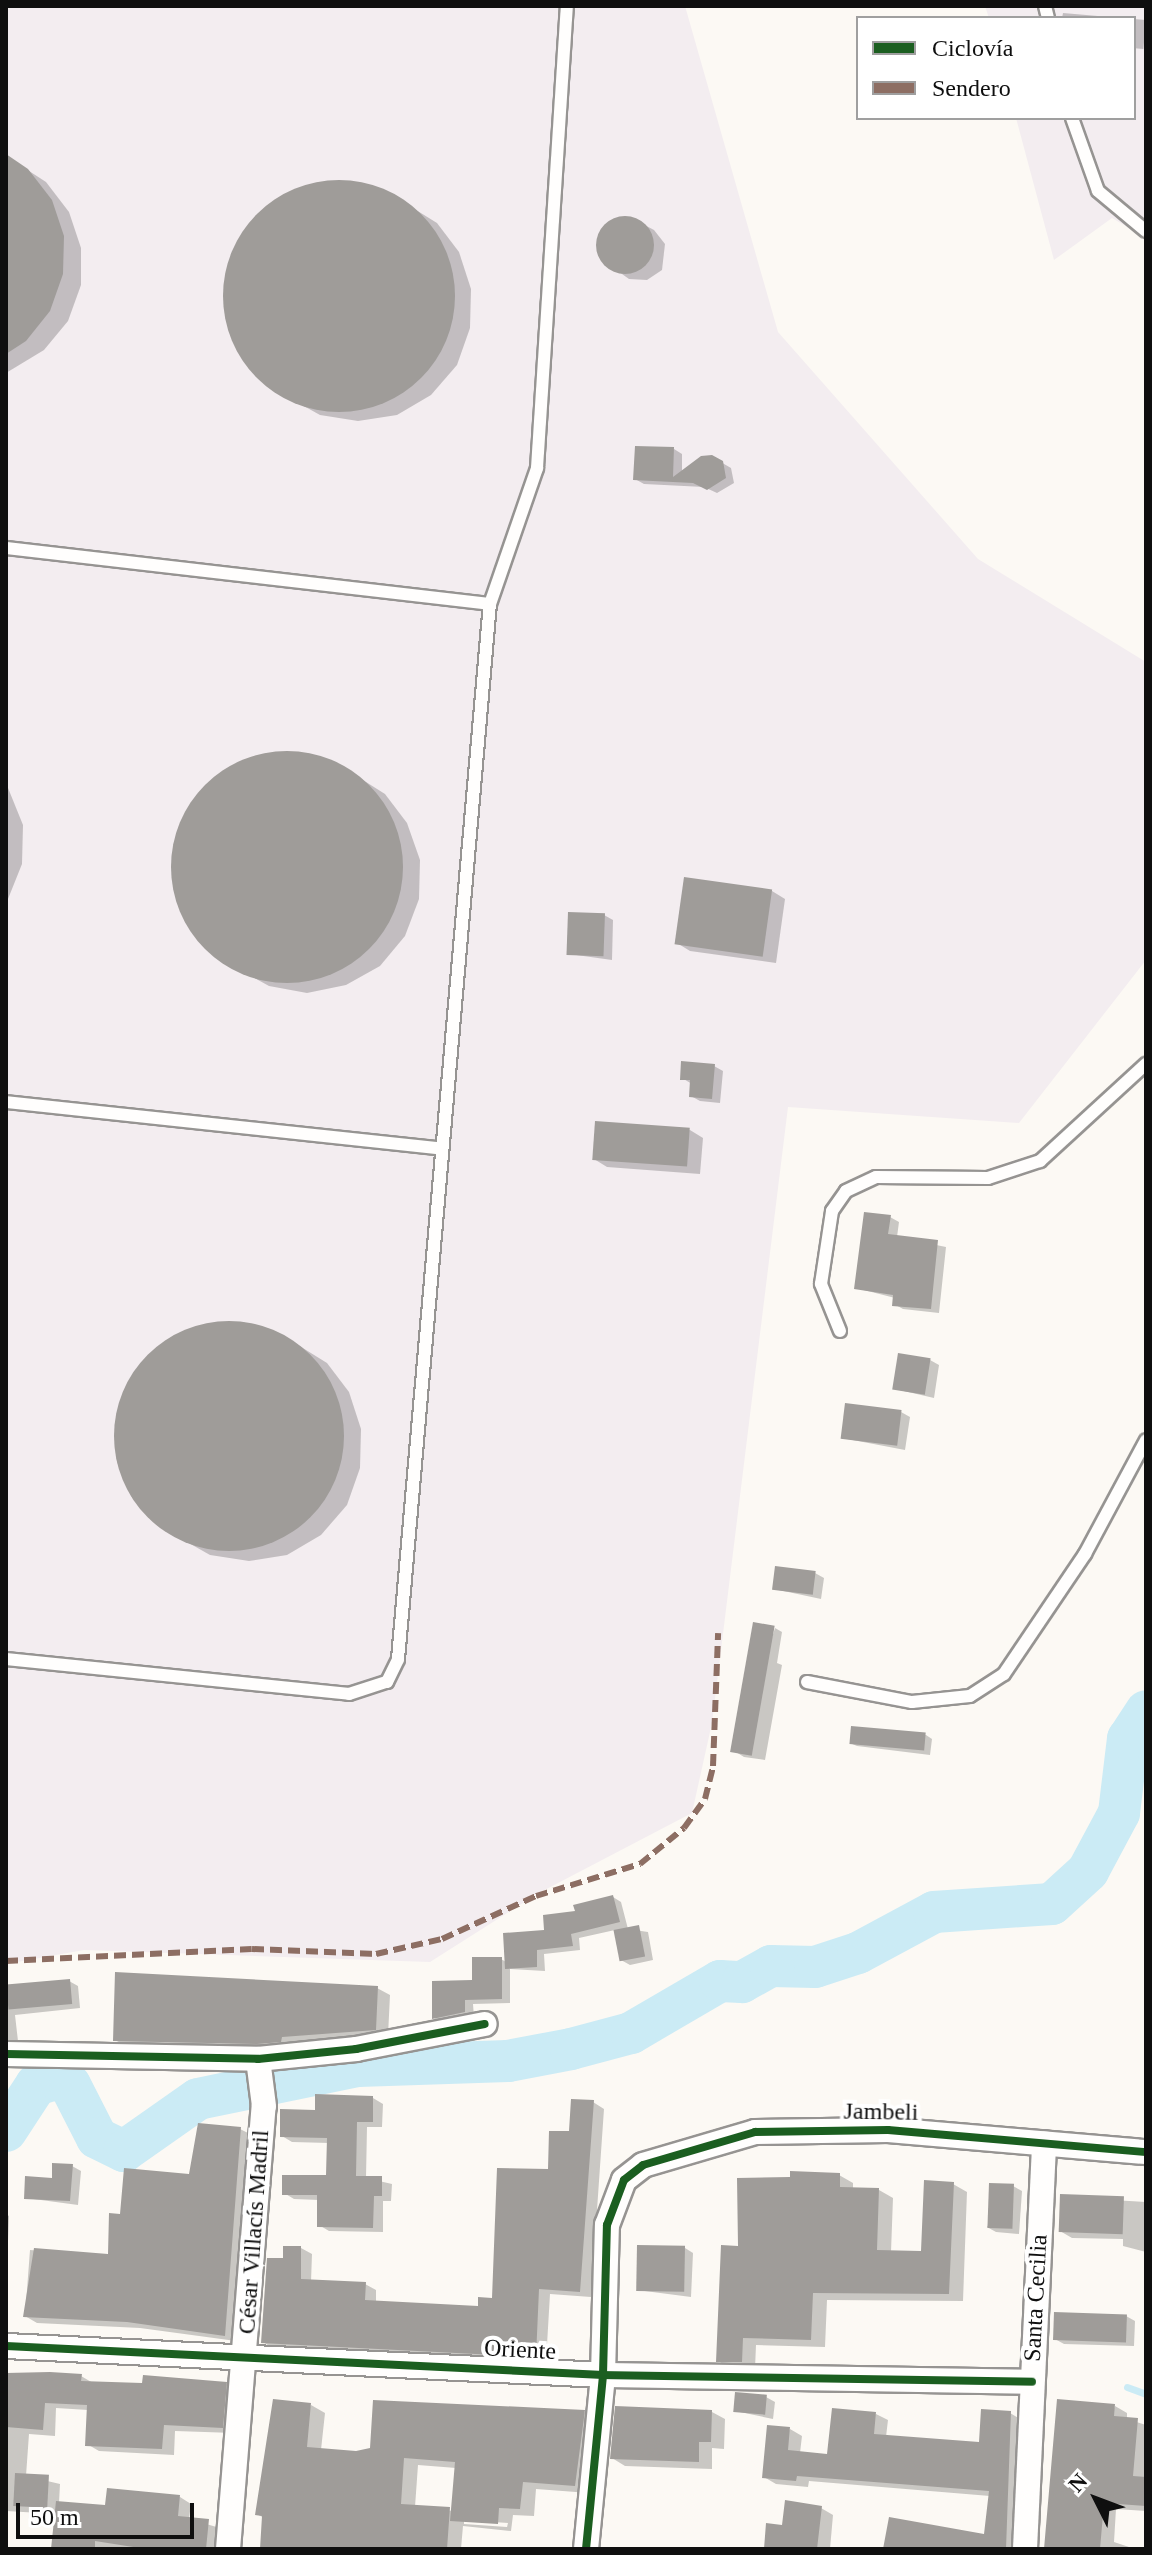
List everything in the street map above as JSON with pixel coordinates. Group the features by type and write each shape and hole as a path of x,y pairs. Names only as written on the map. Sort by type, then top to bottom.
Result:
{"street":[{"path":"6,2054 259,2068 485,2024"},
{"name":"César Villacís Madril","path":"228,2549 264,2106 259,2068"},
{"name":"Jambeli","path":"603,2375 607,2225 624,2180 663,2156 755,2132 888,2130 1146,2152"},
{"name":"Santa Cecilia","path":"1025,2549 1044,2143"},
{"name":"Oriente","path":"6,2346 245,2354 603,2375 1032,2382"},
{"path":"586,2549 603,2375"}],"lane":[{"path":"6,1659 349,1694 387,1682 398,1659 440,1148 490,604 537,468 567,6"},
{"path":"1073,120 1098,191 1146,231"},
{"path":"6,548 490,604"},
{"path":"840,1331 821,1284 832,1211 846,1191 876,1177 988,1178 1040,1161 1146,1064"},
{"path":"6,1102 440,1148"},
{"path":"807,1682 912,1702 970,1696 1004,1674 1085,1554 1146,1440"}],"shaded area":[{"path":"6,6 685,6 778,332 978,559 1146,662 1146,960 1019,1123 788,1107 712,1723 692,1813 537,1894 430,1962 84,1950 6,1964"},
{"path":"985,6 1146,6 1146,238 1112,218 1054,260 1017,120 1136,120 1136,16 988,16"}],"building":[{"path":"6,154 28,169 52,200 64,236 63,274 50,311 26,341 6,354"},
{"path":"339,180 383,189 421,214 446,252 455,296 446,340 421,378 383,403 339,412 295,403 257,378 232,340 223,296 232,252 257,214 295,189"},
{"path":"625,216 646,224 654,245 646,266 625,274 604,266 596,245 604,224"},
{"path":"635,446 674,447 673,477 701,456 712,455 723,461 726,478 707,490 693,483 633,480"},
{"path":"287,751 331,760 369,785 394,823 403,867 394,911 369,949 331,974 287,983 243,974 205,949 180,911 171,867 180,823 205,785 243,760"},
{"path":"684,877 772,889 763,957 675,944"},
{"path":"568,912 605,913 603,956 566,955"},
{"path":"681,1061 715,1064 712,1099 689,1097 690,1080 680,1080"},
{"path":"595,1121 690,1128 687,1167 592,1160"},
{"path":"864,1212 891,1215 888,1234 938,1240 931,1309 892,1306 893,1295 854,1289"},
{"path":"229,1321 273,1329 311,1354 336,1392 344,1436 336,1480 311,1518 273,1543 229,1551 185,1543 147,1518 122,1480 114,1436 122,1392 147,1354 185,1329"},
{"path":"898,1353 931,1358 925,1395 892,1390"},
{"path":"845,1403 902,1410 897,1446 841,1439"},
{"path":"775,1566 816,1571 813,1595 772,1590"},
{"path":"753,1622 775,1626 752,1756 730,1752"},
{"path":"851,1726 926,1733 924,1750 849,1744"},
{"path":"613,1895 620,1922 571,1934 573,1946 537,1950 537,1967 505,1969 503,1933 544,1930 543,1915 575,1911 573,1905"},
{"path":"639,1925 645,1956 620,1961 613,1930"},
{"path":"472,1957 502,1957 502,1999 465,2000 465,2012 432,2019 432,1981 472,1980"},
{"path":"115,1972 378,1986 376,2030 282,2037 281,2042 257,2044 113,2041"},
{"path":"70,1979 72,2004 8,2009 6,1985"},
{"path":"315,2094 373,2096 373,2122 357,2122 356,2176 382,2176 382,2196 374,2196 373,2228 317,2227 317,2195 282,2195 282,2175 326,2175 327,2138 280,2137 280,2109 315,2110"},
{"path":"571,2099 594,2100 580,2292 539,2289 536,2357 261,2343 267,2258 283,2258 283,2246 301,2246 301,2279 366,2282 365,2300 478,2306 478,2297 492,2298 497,2168 548,2169 549,2131 569,2131"},
{"path":"198,2123 241,2127 225,2336 127,2322 23,2317 34,2248 108,2254 109,2213 120,2214 124,2168 189,2174"},
{"path":"52,2163 73,2164 70,2201 24,2199 25,2176 52,2178"},
{"path":"790,2171 840,2173 840,2187 879,2188 877,2250 921,2251 924,2180 954,2182 949,2294 813,2293 811,2340 743,2338 742,2362 716,2362 721,2245 738,2246 737,2178 790,2177"},
{"path":"989,2183 1014,2184 1012,2229 987,2228"},
{"path":"1060,2194 1124,2196 1123,2234 1059,2232"},
{"path":"637,2245 685,2246 684,2292 636,2291"},
{"path":"1054,2312 1127,2315 1126,2343 1053,2340"},
{"path":"6,2373 82,2374 81,2381 142,2383 143,2375 227,2382 223,2428 164,2425 162,2449 85,2446 87,2405 45,2403 43,2430 6,2427"},
{"path":"735,2392 767,2395 765,2415 733,2412"},
{"path":"273,2399 311,2403 307,2447 356,2451 370,2448 373,2400 585,2410 575,2486 523,2482 520,2509 499,2508 498,2524 450,2521 455,2462 404,2458 401,2504 450,2507 447,2549 260,2549 262,2516 255,2515"},
{"path":"1057,2399 1115,2404 1114,2416 1138,2418 1133,2476 1146,2477 1146,2506 1104,2503 1100,2549 1044,2549"},
{"path":"615,2406 712,2410 711,2442 699,2442 699,2462 610,2459"},
{"path":"832,2408 876,2412 874,2434 979,2442 981,2409 1011,2411 1006,2549 883,2549 889,2517 984,2534 989,2491 797,2476 796,2481 762,2478 767,2425 790,2427 788,2450 827,2454"},
{"path":"15,2473 49,2475 47,2508 13,2506"},
{"path":"107,2488 180,2495 178,2516 209,2519 206,2549 146,2549 95,2541 95,2549 51,2549 56,2501 105,2505"},
{"path":"785,2500 822,2506 817,2549 764,2549 766,2523 782,2525"}],"waterway":[{"path":"6,2131 36,2085 56,2079 70,2085 97,2138 124,2151 198,2099 358,2066 508,2061 571,2049 631,2033 720,1981 742,1982 771,1966 815,1967 858,1953 934,1912 1052,1904 1088,1871 1119,1813 1128,1739 1146,1711"},
{"path":"1127,2387 1146,2394"}],"marked path":[{"path":"6,1961 252,1949 376,1954 442,1939 536,1896 640,1864 684,1828 705,1799 713,1766 718,1633"}],"cycle path":[{"path":"6,2054 258,2059 356,2049 485,2024"},
{"path":"586,2549 603,2375 607,2225 624,2180 643,2165 755,2132 888,2130 1146,2152"},
{"path":"6,2346 603,2375 1032,2382"}]}
